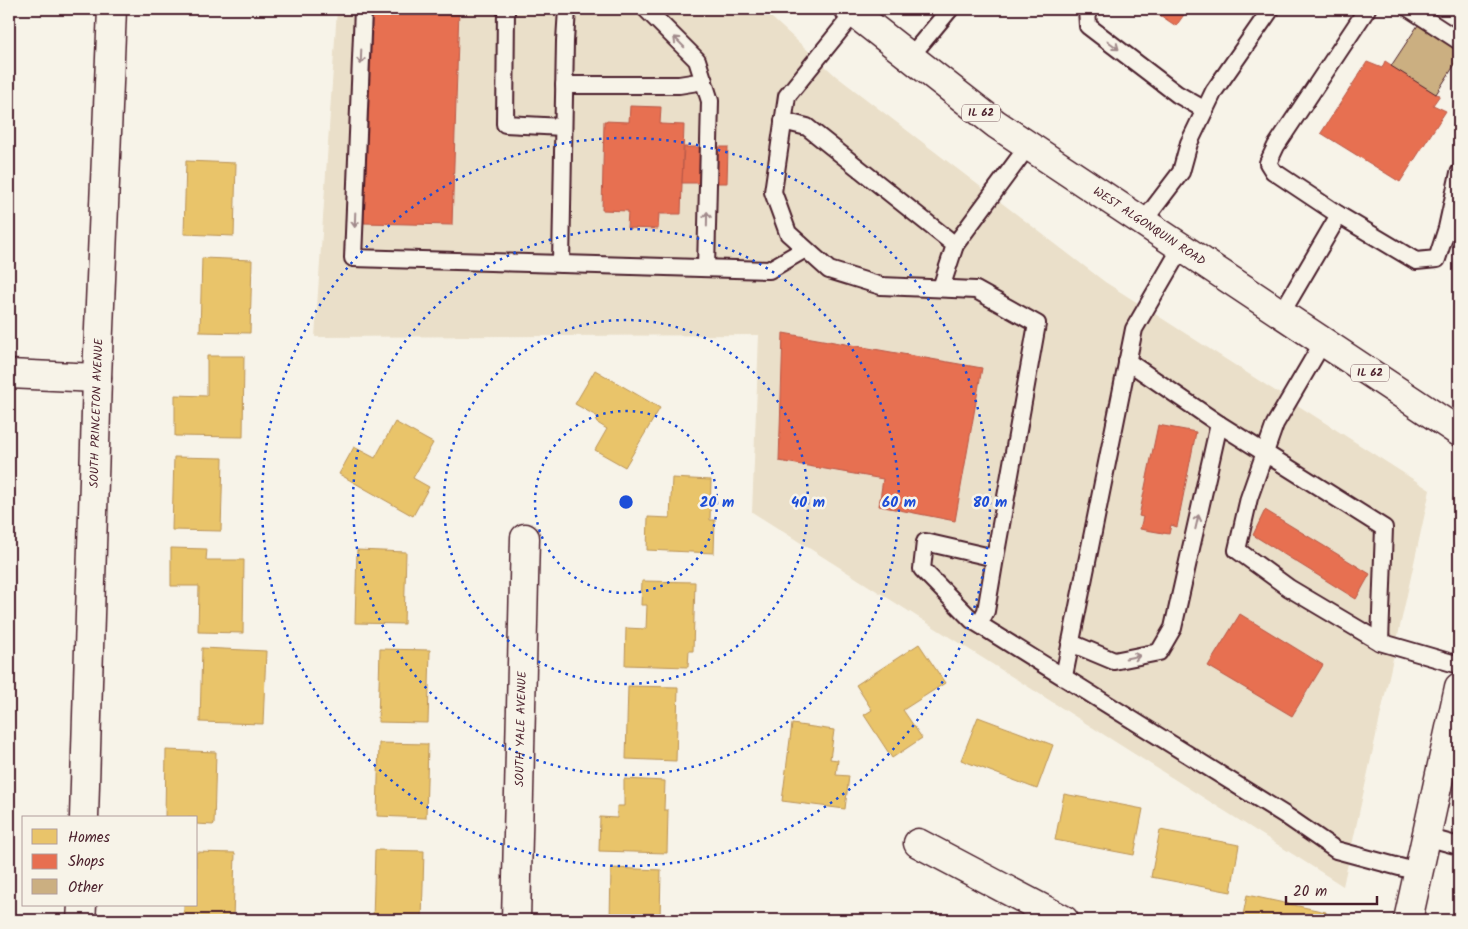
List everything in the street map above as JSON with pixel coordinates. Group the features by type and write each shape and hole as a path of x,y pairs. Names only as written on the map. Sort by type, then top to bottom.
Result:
{"street":[{"name":"SOUTH PRINCETON AVENUE","path":"84,816 97,378 112,9"},
{"name":"WEST ALGONQUIN ROAD","path":"851,11 996,124 1459,432"},
{"path":"9,374 97,378"},
{"name":"SOUTH YALE AVENUE","path":"516,920 525,538"},
{"path":"1408,920 1426,837 1454,733 1459,687"},
{"path":"918,843 1064,920"},
{"path":"81,920 82,906"}],"lane":[{"path":"363,9 354,258 769,270 805,249"},
{"path":"506,9 505,124 563,127"},
{"path":"561,264 567,9"},
{"path":"646,9 697,60 710,101 706,268"},
{"path":"910,57 950,9"},
{"path":"1087,9 1088,26 1177,94 1204,110"},
{"path":"1143,222 1181,172 1188,143 1214,91 1271,9"},
{"path":"1367,9 1276,146 1268,163 1272,172 1416,261 1436,258 1447,228 1459,173"},
{"path":"1410,9 1459,41"},
{"path":"851,11 787,96 773,192 788,233 829,270 881,286 976,290 1037,324 986,610 979,624"},
{"path":"564,85 679,85 704,81"},
{"path":"783,121 807,127 956,245"},
{"path":"941,288 956,245 1028,146"},
{"path":"1281,314 1339,215"},
{"path":"1064,676 1134,329 1181,248"},
{"path":"1323,342 1275,424 1249,498 1237,550 1290,588 1380,642 1459,665"},
{"path":"1127,361 1219,424 1384,528 1380,642"},
{"path":"1071,643 1114,661 1159,652 1173,628 1219,424"},
{"path":"994,558 925,542 922,569 972,620 1285,815 1336,850 1418,872"},
{"path":"1426,837 1459,846"}],"shaded area":[{"path":"337,9 762,9 836,76 1105,282 1430,490 1343,886 752,512 759,335 315,337"}],"building: Homes":[{"path":"186,161 236,163 234,236 184,234"},
{"path":"202,258 252,260 250,333 200,332"},
{"path":"207,356 244,356 243,437 175,436 175,395 207,396"},
{"path":"595,370 660,408 625,467 595,450 607,429 596,422 598,417 575,404"},
{"path":"395,422 433,443 413,478 429,487 413,516 339,474 354,447 375,458"},
{"path":"174,457 223,458 221,531 172,530"},
{"path":"672,478 711,480 710,520 715,520 714,553 647,550 648,517 670,518"},
{"path":"171,548 207,549 206,560 244,560 243,633 198,632 199,586 171,586"},
{"path":"357,550 406,552 404,624 355,623"},
{"path":"642,581 695,582 693,651 689,651 688,667 625,665 626,628 646,629 647,605 641,605"},
{"path":"919,644 945,683 903,710 922,738 892,758 864,715 872,710 856,685"},
{"path":"202,648 266,651 263,724 200,722"},
{"path":"380,649 430,650 428,723 378,722"},
{"path":"628,686 678,687 676,761 626,759"},
{"path":"978,717 1053,745 1037,789 961,760"},
{"path":"792,724 834,730 830,759 838,760 836,775 849,776 845,809 782,801"},
{"path":"379,743 428,744 426,818 377,816"},
{"path":"166,750 216,752 214,825 198,824 198,816 165,816"},
{"path":"624,779 665,781 664,810 668,810 667,853 599,851 600,817 617,818 617,806 624,806"},
{"path":"1064,794 1143,809 1134,855 1055,840"},
{"path":"1160,830 1239,845 1231,892 1151,877"},
{"path":"375,850 424,851 422,920 373,920"},
{"path":"198,852 235,853 233,920 184,920 184,906 198,906"},
{"path":"611,868 661,870 660,920 610,920"},
{"path":"1247,895 1326,912 1325,920 1242,920"}],"building: Shops":[{"path":"373,9 459,9 452,225 364,223"},
{"path":"1151,9 1188,9 1176,26"},
{"path":"1385,61 1440,95 1433,105 1446,111 1400,182 1321,133 1367,62 1382,68"},
{"path":"630,106 661,107 660,124 684,125 681,214 659,214 658,229 627,228 628,211 602,210 604,121 629,122"},
{"path":"684,147 728,147 727,183 682,183"},
{"path":"783,333 982,368 955,521 879,506 883,479 779,461"},
{"path":"1158,425 1196,432 1177,527 1171,525 1169,534 1140,529 1143,517 1139,516"},
{"path":"1265,510 1370,574 1356,599 1253,535"},
{"path":"1240,614 1323,665 1292,716 1208,666"}],"building: Other":[{"path":"1426,13 1459,34 1459,58 1436,94 1391,66"}]}
